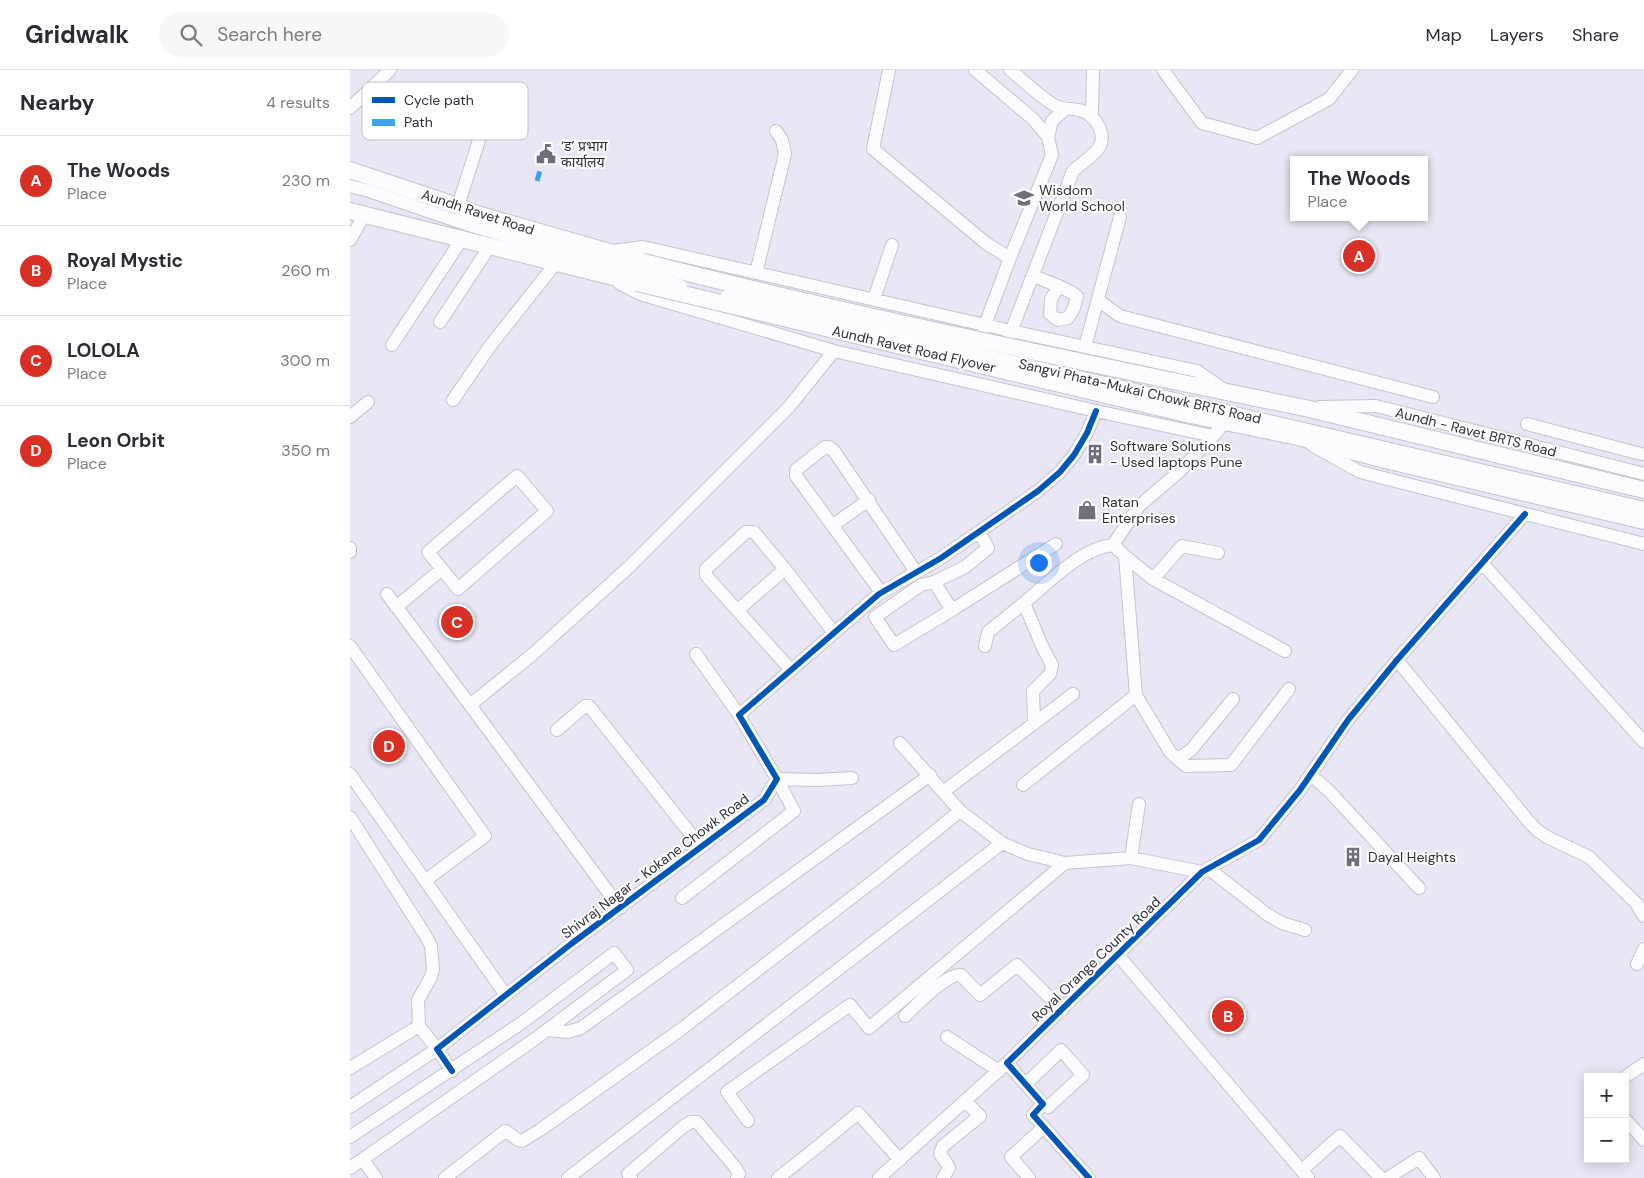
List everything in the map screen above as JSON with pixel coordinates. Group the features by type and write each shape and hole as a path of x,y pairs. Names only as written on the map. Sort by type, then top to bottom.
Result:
{"main road":[{"name":"Aundh Ravet Road","path":"350,170 477,214 607,252"},
{"name":"Aundh Ravet Road","path":"350,204 357,212 604,275"},
{"name":"Aundh Ravet Road Flyover","path":"607,252 640,273 1183,407 1224,423"},
{"name":"Aundh Ravet Road Flyover","path":"604,275 640,273 727,284 999,345 1227,392"},
{"path":"1227,392 1305,408 1644,490"},
{"path":"1224,423 1298,437 1384,460 1644,522"}],"street":[{"path":"377,82 390,70"},
{"path":"889,70 873,149 987,244 1010,258"},
{"path":"975,70 1033,119 1048,137"},
{"path":"1010,70 1054,106 1092,115"},
{"path":"988,386 1073,171 1094,155 1102,143 1102,131 1092,115 1093,70"},
{"path":"1163,70 1202,123 1257,138 1329,99 1352,70"},
{"path":"350,108 362,97"},
{"path":"964,381 1010,258 1052,155 1048,137 1052,121 1064,109"},
{"path":"756,273 785,154 782,140 776,131"},
{"path":"458,206 479,140"},
{"path":"350,186 472,226 640,273"},
{"path":"350,240 357,212"},
{"path":"1085,347 1120,217"},
{"path":"392,345 462,239"},
{"path":"874,299 892,245"},
{"path":"440,322 490,246"},
{"path":"607,252 643,247 1011,331 1197,370 1227,392"},
{"path":"453,400 490,346 556,263"},
{"path":"604,275 640,294 834,351 1096,412 1213,436"},
{"path":"1033,276 1059,286"},
{"path":"1098,300 1120,316 1433,397"},
{"path":"470,705 533,654 629,567 789,407 834,351"},
{"path":"350,417 368,402"},
{"name":"Aundh - Ravet BRTS Road","path":"1305,408 1376,406 1644,474"},
{"name":"Sangvi Phata-Mukai Chowk BRTS Road","path":"1183,407 1644,508"},
{"path":"739,715 881,592 942,558 1038,492 1060,472 1074,455 1087,434 1096,412"},
{"path":"1113,545 1139,506 1180,471 1224,423"},
{"path":"1528,424 1642,452 1629,470"},
{"path":"1298,437 1360,472 1644,544"},
{"path":"881,592 795,473 796,470 825,447 829,446 834,451 916,572"},
{"path":"517,476 547,511 458,589 442,570 428,552 517,476"},
{"path":"833,525 869,500"},
{"name":"Royal Orange County Road","path":"879,1178 1003,1067 1205,870 1259,840 1300,790 1348,720 1397,660 1525,514"},
{"path":"791,670 706,575 706,569 746,532 754,532 834,633"},
{"path":"979,532 988,548 965,567 934,582 922,585 875,617 894,645 1056,544"},
{"path":"985,646 988,632 1071,563 1104,546 1113,545 1153,579 1285,650"},
{"path":"1153,579 1182,546 1218,553"},
{"path":"1125,556 1136,695 1170,752 1186,766 1231,765 1289,689"},
{"path":"1482,563 1644,742"},
{"path":"738,610 785,569"},
{"path":"396,607 442,570"},
{"path":"934,582 952,610"},
{"path":"386,594 620,908"},
{"path":"1024,603 1052,665 1050,674 1033,692 1034,724"},
{"path":"350,646 485,836 426,880"},
{"path":"682,898 794,810 739,715 696,654"},
{"path":"1397,660 1528,822 1543,834 1589,857 1636,902 1644,916"},
{"path":"943,792 1073,694"},
{"path":"1023,785 1136,695"},
{"path":"1178,759 1191,750 1233,699"},
{"path":"557,730 585,706 589,706 700,847"},
{"path":"900,743 960,811 1002,843 1028,854 1065,863 1131,858 1205,870 1268,915 1282,923 1305,930"},
{"path":"350,774 505,994"},
{"path":"547,1030 568,1032 582,1028 930,775"},
{"path":"1311,775 1329,791 1419,888"},
{"path":"777,779 816,780 852,778"},
{"name":"Shivraj Nagar - Kokane Chowk Road","path":"350,1107 437,1049 505,994 764,800 777,779"},
{"path":"1131,858 1139,804"},
{"path":"445,1178 505,1131 516,1140 522,1141 540,1130 680,1030 881,876 960,811"},
{"path":"350,817 431,946 431,977 418,1000 419,1026 452,1071"},
{"path":"568,1178 1002,843"},
{"path":"748,1121 727,1092 850,1005 869,1028 1065,863"},
{"path":"1637,964 1644,949"},
{"path":"350,1137 452,1071 523,1022 614,953 628,970 535,1039 350,1168"},
{"path":"1118,955 1305,1174 1340,1136 1381,1178"},
{"path":"905,1016 945,980 956,974 961,975 980,995 1017,965 1062,1010"},
{"path":"523,1022 535,1039"},
{"path":"350,1068 419,1026"},
{"path":"947,1037 1003,1067 1026,1084 1043,1104 1048,1107 1083,1075 1061,1050 1026,1084"},
{"path":"1629,1074 1644,1064"},
{"path":"943,1178 949,1168 940,1153 943,1146 980,1116 965,1101"},
{"path":"1043,1104 1033,1115 1089,1178"},
{"path":"778,1178 858,1113 900,1160"},
{"path":"631,1178 628,1174 684,1126 691,1122 697,1122 735,1167 739,1174 737,1178"},
{"path":"1629,1124 1644,1140"},
{"path":"1029,1178 1011,1158 1044,1127"},
{"path":"930,1133 943,1146"},
{"path":"1388,1178 1419,1158 1434,1178"},
{"path":"363,1160 376,1178"}],"marked path":[{"path":"537,181 541,167"}],"cycle path":[{"path":"452,1071 437,1049 571,944 764,800 777,779 739,715 879,594 941,558 1038,491 1060,472 1074,455 1087,433 1096,411"},
{"path":"1089,1178 1033,1115 1043,1104 1007,1063 1202,872 1259,840 1300,790 1348,720 1397,660 1525,514"}],"place":[{"name":"‘ड’ प्रभाग कार्यालय","path":"546,154"},
{"name":"Wisdom World School","path":"1024,198"},
{"name":"The Woods","path":"1359,256"},
{"name":"Software Solutions - Used laptops Pune","path":"1095,454"},
{"name":"Ratan Enterprises","path":"1087,510"},
{"name":"LOLOLA","path":"457,622"},
{"name":"Leon Orbit","path":"389,746"},
{"name":"Dayal Heights","path":"1353,857"},
{"name":"Royal Mystic","path":"1228,1016"}]}
